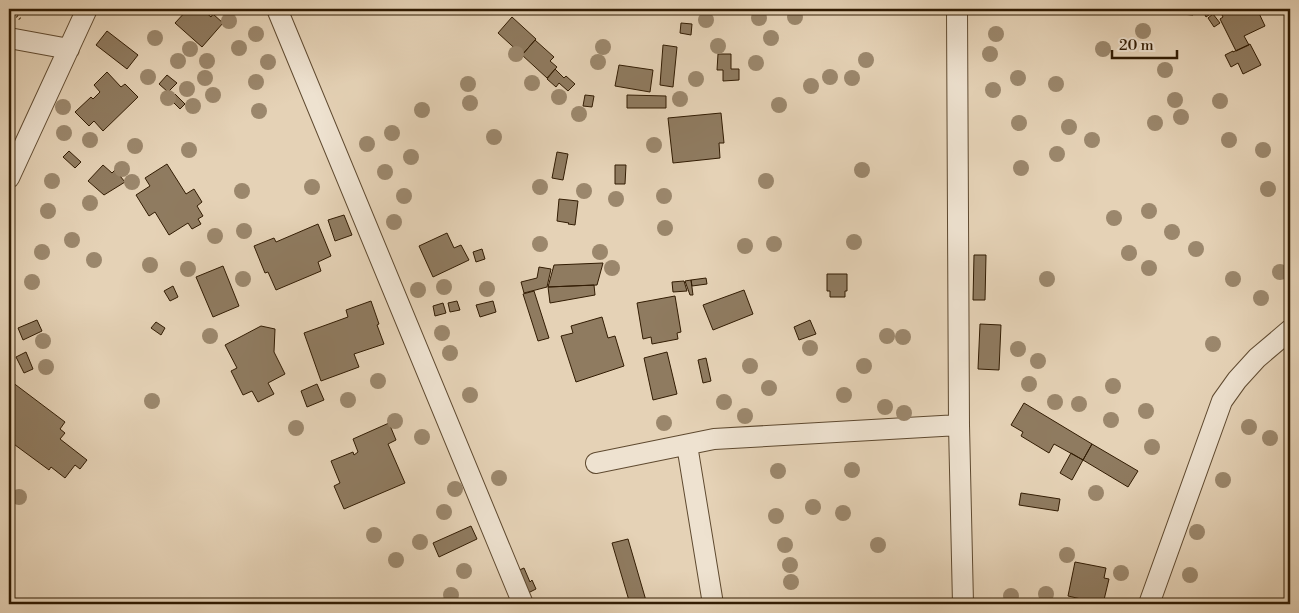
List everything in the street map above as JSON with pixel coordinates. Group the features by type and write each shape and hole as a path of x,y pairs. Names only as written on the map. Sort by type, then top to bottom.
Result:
{"street":[{"path":"9,178 87,9"},
{"path":"277,9 523,604"},
{"path":"957,9 962,604"},
{"path":"9,38 69,49"},
{"path":"1149,604 1222,401 1237,380 1258,358 1290,330"},
{"path":"596,463 714,440 959,425"},
{"path":"686,445 713,604"}],"building":[{"path":"188,9 202,9 211,17 213,14 223,23 202,47 175,23"},
{"path":"1170,9 1193,9 1193,15 1169,13"},
{"path":"1202,9 1216,9 1216,10 1206,17"},
{"path":"1219,9 1257,9 1265,26 1244,36 1249,45 1236,51 1220,19 1223,17"},
{"path":"1213,14 1220,23 1214,27 1208,18"},
{"path":"512,17 536,39 522,55 498,33"},
{"path":"681,23 692,24 691,35 680,33"},
{"path":"107,31 138,55 127,69 96,45"},
{"path":"535,40 554,57 550,61 557,67 547,78 522,55"},
{"path":"1250,44 1261,65 1243,74 1238,63 1231,67 1225,55"},
{"path":"663,45 677,47 673,87 660,85"},
{"path":"718,54 731,54 731,69 739,69 739,80 723,81 723,70 717,70"},
{"path":"619,65 653,70 650,92 615,86"},
{"path":"555,69 564,78 566,76 575,84 568,91 559,83 556,87 547,79"},
{"path":"107,72 121,87 125,84 138,97 103,131 94,121 89,126 75,112 91,97 93,99 100,92 94,85"},
{"path":"167,75 177,83 168,92 159,84"},
{"path":"175,94 185,104 180,109 170,99"},
{"path":"585,95 594,96 592,107 583,106"},
{"path":"627,95 666,96 666,108 627,108"},
{"path":"721,113 724,143 719,143 720,158 673,163 668,118"},
{"path":"69,151 81,162 75,168 63,157"},
{"path":"557,152 568,154 563,180 552,178"},
{"path":"167,164 186,194 194,189 202,202 197,206 203,216 198,219 201,224 192,229 188,223 169,235 155,212 149,216 136,195 150,186 145,178"},
{"path":"103,165 112,173 115,170 125,182 104,195 88,181"},
{"path":"615,165 626,165 625,184 615,184"},
{"path":"559,199 578,201 575,225 557,221"},
{"path":"344,215 352,235 335,241 328,220"},
{"path":"318,224 331,256 318,262 321,271 276,290 268,272 265,273 254,246 274,238 276,242"},
{"path":"447,233 454,248 461,245 469,260 433,277 419,246"},
{"path":"482,249 485,259 476,262 473,252"},
{"path":"974,255 986,255 985,300 973,300"},
{"path":"603,263 597,285 548,287 554,265"},
{"path":"223,266 239,306 213,317 196,277"},
{"path":"539,267 551,269 547,287 524,293 521,282 537,278"},
{"path":"827,274 847,274 845,297 830,297 830,291 827,291"},
{"path":"706,278 707,284 692,286 691,280"},
{"path":"691,280 693,295 690,295 685,281"},
{"path":"684,281 687,291 673,292 672,282"},
{"path":"594,285 595,295 550,303 548,287"},
{"path":"173,286 178,297 170,301 164,291"},
{"path":"744,290 753,314 713,330 703,305"},
{"path":"534,291 549,338 538,341 523,294"},
{"path":"675,296 681,332 677,333 678,339 652,344 651,337 643,339 637,303"},
{"path":"371,301 384,344 354,354 359,367 321,381 304,333 348,317 346,310"},
{"path":"457,301 460,310 450,312 448,303"},
{"path":"493,301 496,312 480,317 476,305"},
{"path":"443,303 446,313 435,316 433,306"},
{"path":"602,317 608,338 615,336 624,366 576,382 561,336 573,333 571,326"},
{"path":"37,320 42,331 23,340 18,328"},
{"path":"810,320 816,334 799,340 794,327"},
{"path":"156,322 165,328 161,335 151,328"},
{"path":"980,324 1001,325 999,370 978,369"},
{"path":"261,326 275,329 274,352 285,374 268,383 274,394 258,402 252,391 243,395 231,371 237,368 225,345"},
{"path":"26,352 33,369 24,373 16,357"},
{"path":"667,352 677,394 653,400 644,358"},
{"path":"706,358 711,381 703,383 698,360"},
{"path":"12,382 65,422 60,429 65,433 60,439 87,460 80,469 75,465 65,478 51,467 49,470 11,442 9,446 9,386"},
{"path":"317,384 324,400 307,407 301,391"},
{"path":"1024,403 1092,444 1083,460 1054,444 1049,453 1021,436 1023,432 1011,425"},
{"path":"389,423 396,440 388,444 405,483 344,509 334,486 340,483 331,461 353,452 354,455 358,452 353,439"},
{"path":"1092,444 1138,471 1128,487 1083,460"},
{"path":"1071,453 1083,460 1072,480 1060,473"},
{"path":"1021,493 1060,499 1058,511 1019,505"},
{"path":"471,526 477,539 439,557 433,543"},
{"path":"628,539 647,604 630,604 612,543"},
{"path":"1075,562 1106,568 1104,578 1109,579 1103,604 1068,596"},
{"path":"524,568 530,582 532,580 536,589 526,594 517,571"}]}
